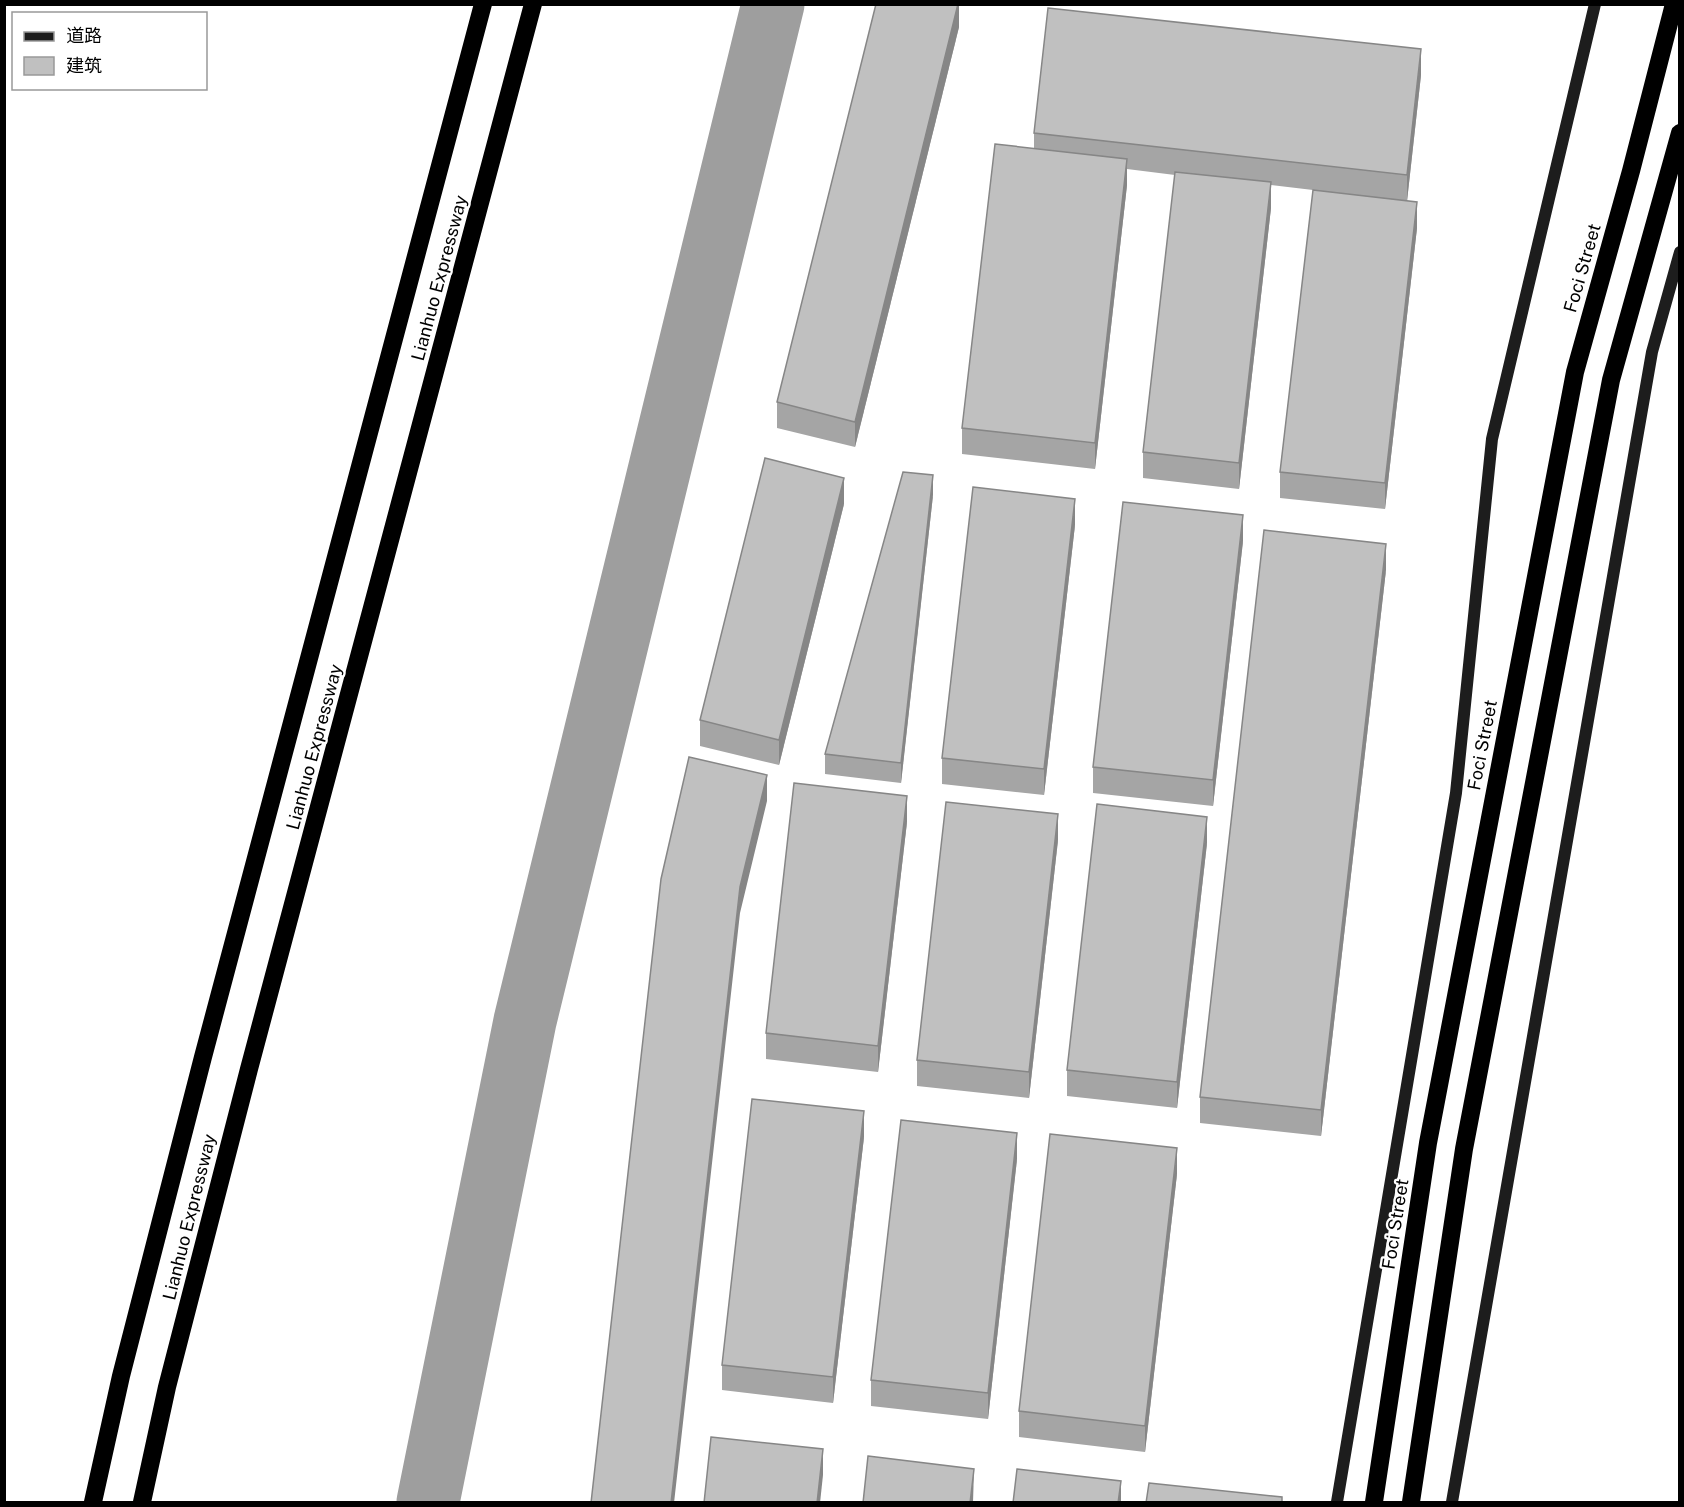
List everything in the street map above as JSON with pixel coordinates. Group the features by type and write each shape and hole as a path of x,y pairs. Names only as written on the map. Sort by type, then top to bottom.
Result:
{"highway":[{"name":"Lianhuo Expressway","path":"93,1503 121,1376 203,1057 483,4"},
{"name":"Lianhuo Expressway","path":"142,1503 167,1387 246,1080 533,4"},
{"name":"Foci Street","path":"1374,1503 1428,1143 1575,372 1631,171 1674,4"},
{"path":"1411,1503 1464,1149 1611,380 1680,133"}],"main road":[{"path":"1337,1503 1456,793 1492,439 1595,4"},
{"path":"1452,1503 1652,352 1680,252"}],"building":[{"path":"876,4 958,4 855,422 777,402"},
{"path":"1048,8 1421,49 1407,175 1034,133"},
{"path":"995,144 1127,159 1095,443 962,428"},
{"path":"1175,172 1271,182 1239,463 1143,452"},
{"path":"1313,190 1417,202 1385,483 1280,472"},
{"path":"765,458 844,478 779,740 700,720"},
{"path":"903,472 933,475 901,763 825,754"},
{"path":"973,487 1075,499 1044,769 942,758"},
{"path":"1123,502 1243,515 1213,780 1093,767"},
{"path":"1264,530 1386,544 1321,1110 1200,1097"},
{"path":"689,757 767,775 740,887 671,1503 591,1503 661,879"},
{"path":"794,783 907,796 878,1046 766,1033"},
{"path":"946,802 1058,814 1029,1072 917,1060"},
{"path":"1097,804 1207,817 1177,1082 1067,1070"},
{"path":"752,1099 864,1111 833,1377 722,1365"},
{"path":"901,1120 1017,1133 988,1393 871,1380"},
{"path":"1050,1134 1177,1148 1145,1426 1019,1411"},
{"path":"711,1437 823,1449 817,1503 704,1503"},
{"path":"868,1456 974,1469 970,1503 863,1503"},
{"path":"1017,1469 1121,1481 1118,1503 1013,1503"},
{"path":"1149,1483 1282,1497 1282,1503 1146,1503"}],"waterway":[{"path":"428,1502 525,1021 773,4"}]}
